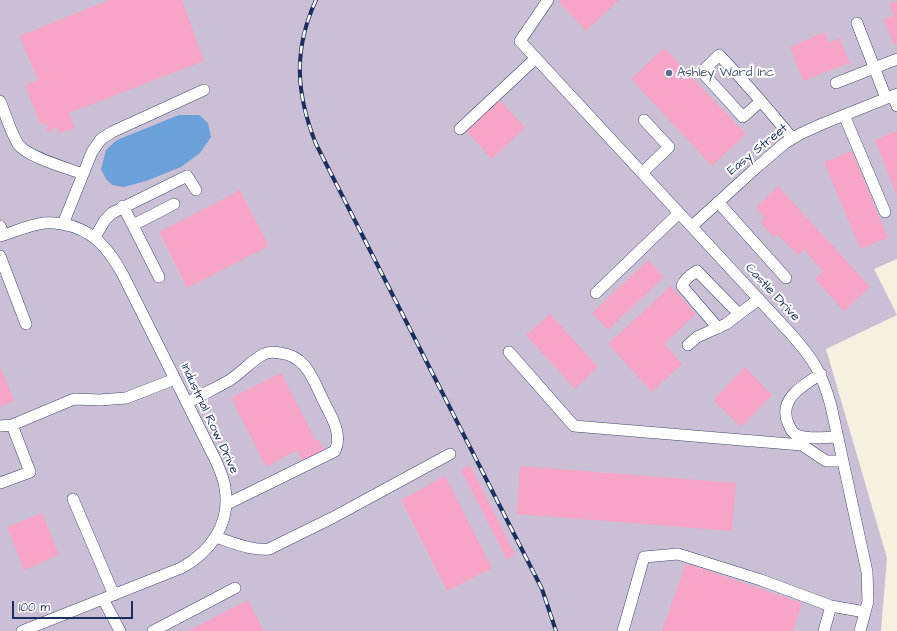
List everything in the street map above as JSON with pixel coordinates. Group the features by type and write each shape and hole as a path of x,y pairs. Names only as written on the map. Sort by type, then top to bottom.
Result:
{"street":[{"name":"Castle Drive","path":"548,0 520,41 807,352 820,374 826,389 838,437 867,572 868,601 860,631"},
{"path":"857,23 874,68 897,106"},
{"path":"761,101 743,117 702,72 719,55 761,101 792,138"},
{"path":"460,129 536,58"},
{"path":"836,83 897,58"},
{"path":"63,224 92,152 101,139 112,132 204,90"},
{"name":"Easy Street","path":"692,226 792,138 822,124 892,96"},
{"path":"0,101 12,131 22,148 35,156 83,174"},
{"path":"844,115 884,212"},
{"path":"642,173 670,147 644,120"},
{"path":"95,237 105,220 112,213 123,206 187,176 196,190"},
{"path":"718,202 786,278"},
{"path":"133,225 174,204"},
{"path":"123,206 159,277"},
{"path":"596,293 679,212"},
{"name":"Industrial Row Drive","path":"1,232 45,223 63,224 74,226 95,237 107,250 114,259 222,475 227,504 225,516 215,538 200,556 191,563 22,631"},
{"path":"0,256 26,324"},
{"path":"718,328 682,286 682,284 693,274 698,271 739,314"},
{"path":"688,345 697,337 726,324 759,299"},
{"path":"187,403 230,380 265,354 274,352 284,353 293,356 304,363 312,376 337,429 337,446 335,451 227,504"},
{"path":"509,352 574,426 802,445 826,461 843,461"},
{"path":"820,374 796,392 789,400 786,407 785,416 793,432 798,436 810,438 838,437"},
{"path":"0,426 12,424 74,399 100,400 126,398 175,379"},
{"path":"0,484 30,472 12,424"},
{"path":"215,538 263,550 269,549 332,518 450,454"},
{"path":"73,500 120,631"},
{"path":"623,631 644,557 678,554 761,580 831,606 865,612"},
{"path":"153,631 235,588"},
{"path":"824,631 831,606"}],"shaded area":[{"path":"0,0 897,0 897,259 874,269 897,315 826,349 887,558 881,631 0,631"}],"water":[{"path":"179,115 199,115 208,123 211,137 200,153 181,167 146,181 124,187 112,185 106,179 101,169 106,150 117,140"}],"building":[{"path":"109,0 182,0 204,61 69,113 75,128 59,133 56,127 53,128 51,132 46,130 48,126 44,123 40,124 25,85 38,80 19,36"},
{"path":"562,0 619,0 586,31 559,2"},
{"path":"897,1 897,44 894,45 883,20 894,15 889,4"},
{"path":"824,32 829,43 839,38 850,63 803,81 790,47"},
{"path":"664,48 746,134 712,166 631,79"},
{"path":"499,99 525,128 492,159 466,131"},
{"path":"897,131 897,196 875,140"},
{"path":"852,151 888,238 860,249 824,162"},
{"path":"778,186 870,287 844,311 815,279 823,271 804,250 798,255 777,234 774,237 760,222 764,218 756,208"},
{"path":"240,190 269,246 187,288 159,232"},
{"path":"648,260 664,277 608,330 592,313"},
{"path":"671,286 696,314 664,344 682,364 652,392 608,344"},
{"path":"550,314 598,367 575,389 526,335"},
{"path":"0,366 14,401 0,407"},
{"path":"745,367 772,395 741,427 713,400"},
{"path":"281,373 316,441 319,440 324,450 303,461 297,450 266,467 231,398"},
{"path":"470,465 515,554 507,560 461,470"},
{"path":"520,466 736,483 732,531 517,514"},
{"path":"445,476 492,568 447,591 401,500"},
{"path":"42,513 59,555 24,570 7,527"},
{"path":"686,563 802,603 793,631 662,631"},
{"path":"248,600 264,631 188,631"}],"railway":[{"path":"316,0 303,37 301,54 301,90 309,126 316,144 542,589 556,631"}],"place":[{"name":"Ashley Ward Inc","path":"669,73"}]}
